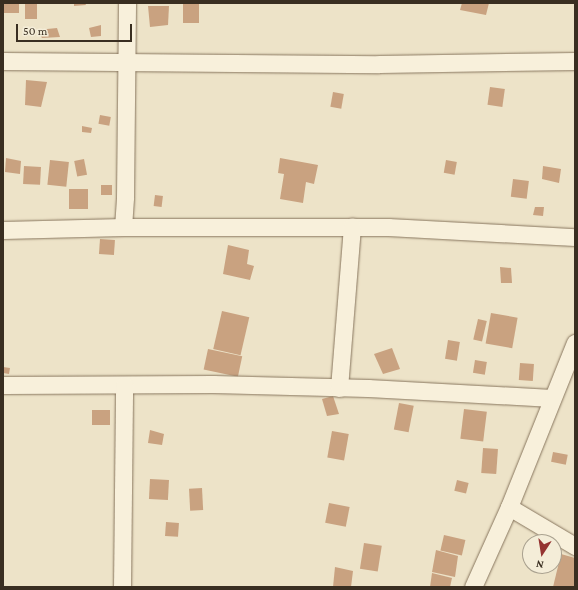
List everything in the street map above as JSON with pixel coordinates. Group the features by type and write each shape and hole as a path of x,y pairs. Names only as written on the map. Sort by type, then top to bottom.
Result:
{"street":[{"path":"123,227 127,3"},
{"path":"3,61 379,64 575,61"},
{"path":"3,230 123,227 352,227 575,237"},
{"path":"338,388 352,227"},
{"path":"473,587 508,507 552,398 571,363 575,343"},
{"path":"3,385 213,384 552,398"},
{"path":"122,587 124,385"},
{"path":"508,507 575,546"}],"building":[{"path":"3,3 19,3 19,13 3,13"},
{"path":"25,3 37,3 37,19 25,19"},
{"path":"74,3 85,3 86,5 74,6"},
{"path":"183,3 199,3 199,23 183,23"},
{"path":"462,3 489,3 486,15 460,10"},
{"path":"148,6 169,6 168,25 150,27"},
{"path":"101,25 101,36 91,37 89,28"},
{"path":"57,28 60,37 42,38 37,30"},
{"path":"26,80 47,82 41,107 25,105"},
{"path":"490,87 505,89 502,107 487,105"},
{"path":"333,92 344,94 341,109 330,107"},
{"path":"100,115 111,117 109,126 98,124"},
{"path":"82,126 92,128 91,133 82,132"},
{"path":"6,158 21,161 20,174 5,172"},
{"path":"280,158 318,165 314,184 306,182 303,203 280,199 284,174 278,173"},
{"path":"84,159 87,175 77,177 74,161"},
{"path":"50,160 69,162 66,187 47,185"},
{"path":"446,160 457,162 455,175 444,173"},
{"path":"24,166 41,167 40,185 23,184"},
{"path":"543,166 561,169 559,183 542,179"},
{"path":"513,179 529,181 527,199 511,197"},
{"path":"101,185 112,185 112,195 101,195"},
{"path":"69,189 88,189 88,209 69,209"},
{"path":"155,195 163,196 162,207 154,206"},
{"path":"535,207 544,207 543,216 533,215"},
{"path":"100,239 115,240 114,255 99,254"},
{"path":"228,245 249,250 247,264 254,266 250,280 223,274"},
{"path":"500,267 511,268 512,283 501,283"},
{"path":"222,311 249,317 241,355 213,349"},
{"path":"491,313 518,318 512,348 486,344"},
{"path":"478,319 487,321 482,341 473,339"},
{"path":"448,340 460,342 457,361 445,359"},
{"path":"392,348 400,369 383,374 374,354"},
{"path":"208,349 242,356 238,377 204,370"},
{"path":"475,360 487,362 485,375 473,373"},
{"path":"520,363 534,364 533,381 519,380"},
{"path":"3,367 10,368 9,374 3,373"},
{"path":"333,396 339,414 327,416 322,399"},
{"path":"399,403 414,406 409,432 394,430"},
{"path":"464,409 487,412 483,442 460,439"},
{"path":"92,410 110,410 110,425 92,425"},
{"path":"150,430 164,434 162,445 148,443"},
{"path":"332,431 349,434 344,461 327,458"},
{"path":"483,448 498,449 496,474 481,473"},
{"path":"553,452 568,455 566,465 551,462"},
{"path":"150,479 169,480 168,500 149,499"},
{"path":"457,480 469,483 466,494 454,491"},
{"path":"202,488 203,510 190,511 189,489"},
{"path":"329,503 350,507 346,527 325,523"},
{"path":"166,522 179,523 178,537 165,536"},
{"path":"444,535 465,540 462,556 440,551"},
{"path":"364,543 382,546 378,571 360,569"},
{"path":"436,550 458,556 455,577 432,572"},
{"path":"562,554 575,558 575,587 553,587 556,574 562,574"},
{"path":"335,567 353,571 351,587 333,587"},
{"path":"432,573 452,578 450,587 430,587"}]}
